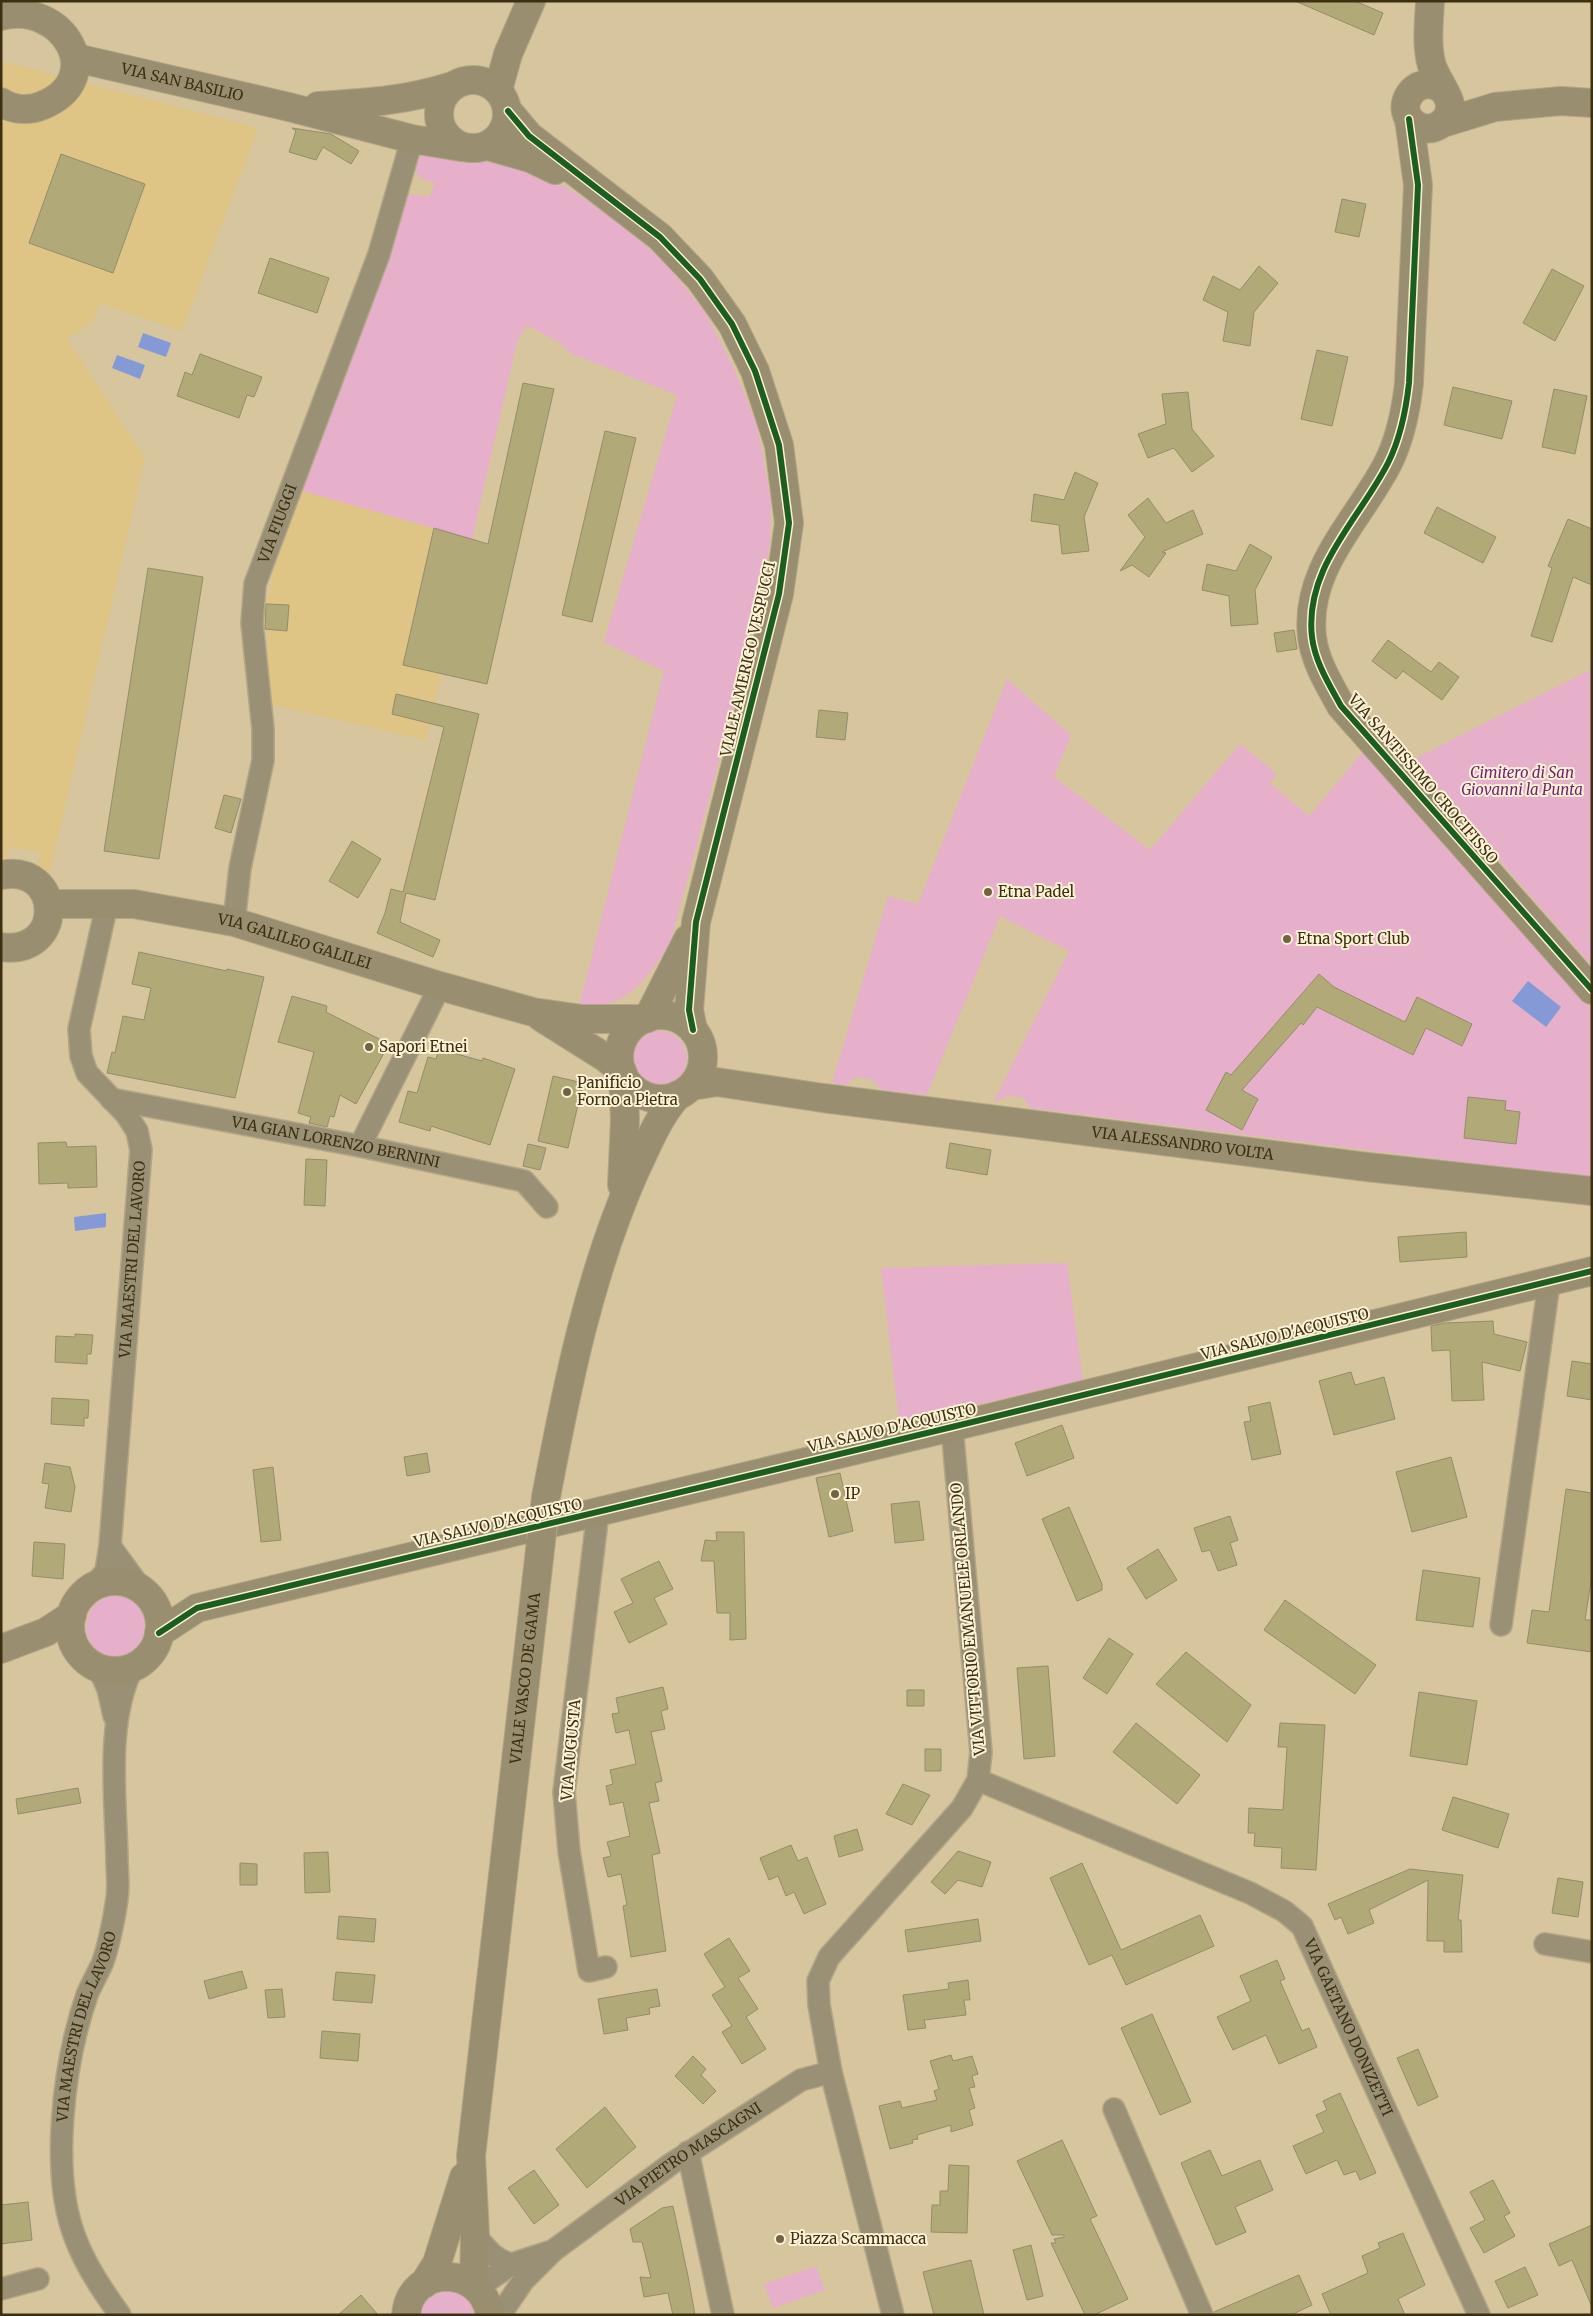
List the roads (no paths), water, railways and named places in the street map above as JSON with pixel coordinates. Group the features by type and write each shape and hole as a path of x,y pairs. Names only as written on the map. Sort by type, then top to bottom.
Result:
{"street":[{"path":"1418,185 1441,124 1450,111 1449,101 1432,66 1428,31 1430,1"},
{"path":"1,16 19,9 37,10 48,14 62,24 73,41 76,58 70,83 53,102 23,110 1,102"},
{"path":"461,147 448,139 440,126 438,112 442,97 486,61 526,12"},
{"path":"488,146 503,131 503,100 508,54 526,12"},
{"path":"1418,185 1408,108 1428,31"},
{"name":"VIA SAN BASILIO","path":"76,58 289,107"},
{"path":"289,107 381,103 426,95 457,84 481,80 503,100 529,136 601,194"},
{"path":"1496,107 1433,85 1422,85 1413,90 1408,108 1414,124 1423,128 1496,107 1561,101 1592,104"},
{"path":"289,107 412,140 474,149 488,146 530,158 601,194"},
{"name":"VIA FIUGGI","path":"234,922 240,868 263,760 262,728 252,623 255,584 379,254 412,140"},
{"name":"VIA SANTISSIMO CROCIFISSO","path":"1418,185 1409,383 1406,407 1399,435 1388,462 1326,562 1315,588 1311,611 1312,638 1321,670 1341,706 1592,990"},
{"name":"VIALE AMERIGO VESPUCCI","path":"601,194 660,238 700,280 732,324 756,371 779,445 790,523 779,594 696,922"},
{"path":"1,875 21,874 30,878 45,893 49,904 49,916 45,929 37,939 20,948 1,947"},
{"name":"VIA GALILEO GALILEI","path":"49,904 151,906 234,922 440,986 533,1012"},
{"name":"VIA MAESTRI DEL LAVORO","path":"94,1586 106,1571 110,1546 141,1150 137,1131 126,1114 87,1074 81,1056 80,1029 107,904"},
{"path":"619,1207 625,1118 620,1053 623,1042 632,1029 646,1018 696,922"},
{"path":"619,1207 654,1129 667,1108 685,1090 702,1067 690,1010 696,922"},
{"path":"360,1146 440,986"},
{"path":"533,1012 582,1019 665,1016 676,1018 725,1068 780,1090"},
{"path":"533,1012 606,1058 622,1072 632,1087 646,1096 656,1099 717,1082 780,1090"},
{"name":"VIA ALESSANDRO VOLTA","path":"780,1090 823,1098 1367,1167 1590,1190"},
{"name":"VIA GIAN LORENZO BERNINI","path":"111,1099 360,1146 524,1181 547,1207"},
{"name":"VIALE VASCO DE GAMA","path":"471,2156 546,1497 566,1392 582,1322 619,1207"},
{"name":"VIA SALVO D'ACQUISTO","path":"196,1608 1549,1283 1592,1271"},
{"path":"1501,1625 1549,1283"},
{"name":"VIA VITTORIO EMANUELE ORLANDO","path":"893,2315 831,2072 819,2005 818,1981 829,1957 962,1808 978,1780 981,1752 952,1427"},
{"name":"VIA AUGUSTA","path":"598,1512 564,1792 569,1852 590,1971 606,1967"},
{"path":"110,1546 157,1609 159,1633 153,1650 133,1667 124,1683 116,1725"},
{"path":"116,1725 108,1690 73,1640 71,1628 72,1615 76,1603 84,1593 94,1586 106,1582 119,1581 131,1584 147,1594 196,1608"},
{"path":"159,1633 196,1608"},
{"path":"1,1650 46,1632 72,1615"},
{"path":"1,1650 66,1649 115,1670 133,1667"},
{"name":"VIA MAESTRI DEL LAVORO","path":"116,1725 118,1898 102,1962 88,1994 81,2018 65,2086 62,2157 64,2195 75,2239 95,2280 120,2315"},
{"name":"VIA GAETANO DONIZETTI","path":"978,1780 1250,1893 1284,1911 1302,1926 1479,2315"},
{"path":"1545,1944 1592,1952"},
{"name":"VIA PIETRO MASCAGNI","path":"554,2250 688,2152 801,2080 831,2072"},
{"path":"1114,2109 1202,2315"},
{"path":"688,2152 723,2315"},
{"path":"471,2156 476,2286"},
{"path":"411,2304 437,2263 471,2156"},
{"path":"475,2235 490,2253 502,2262 512,2264"},
{"path":"476,2286 512,2264 554,2250"},
{"path":"500,2315 523,2282 554,2250"},
{"path":"411,2304 431,2280 446,2276 462,2278 476,2286 486,2299 490,2315"},
{"path":"1,2289 38,2280"}],"water":[{"path":"143,333 171,343 166,357 138,347"},
{"path":"117,355 145,365 140,379 112,368"},
{"path":"1528,981 1561,1007 1546,1027 1512,1001"},
{"path":"106,1213 106,1227 75,1231 74,1217"}],"place":[{"name":"Etna Padel","path":"988,892"},
{"name":"Etna Sport Club","path":"1287,939"},
{"name":"Sapori Etnei","path":"369,1047"},
{"name":"Panificio Forno a Pietra","path":"567,1092"},
{"name":"IP","path":"835,1494"},
{"name":"Piazza Scammacca","path":"780,2239"}],"park label":[{"name":"Cimitero di San Giovanni la Punta","path":"1522,782"}]}
